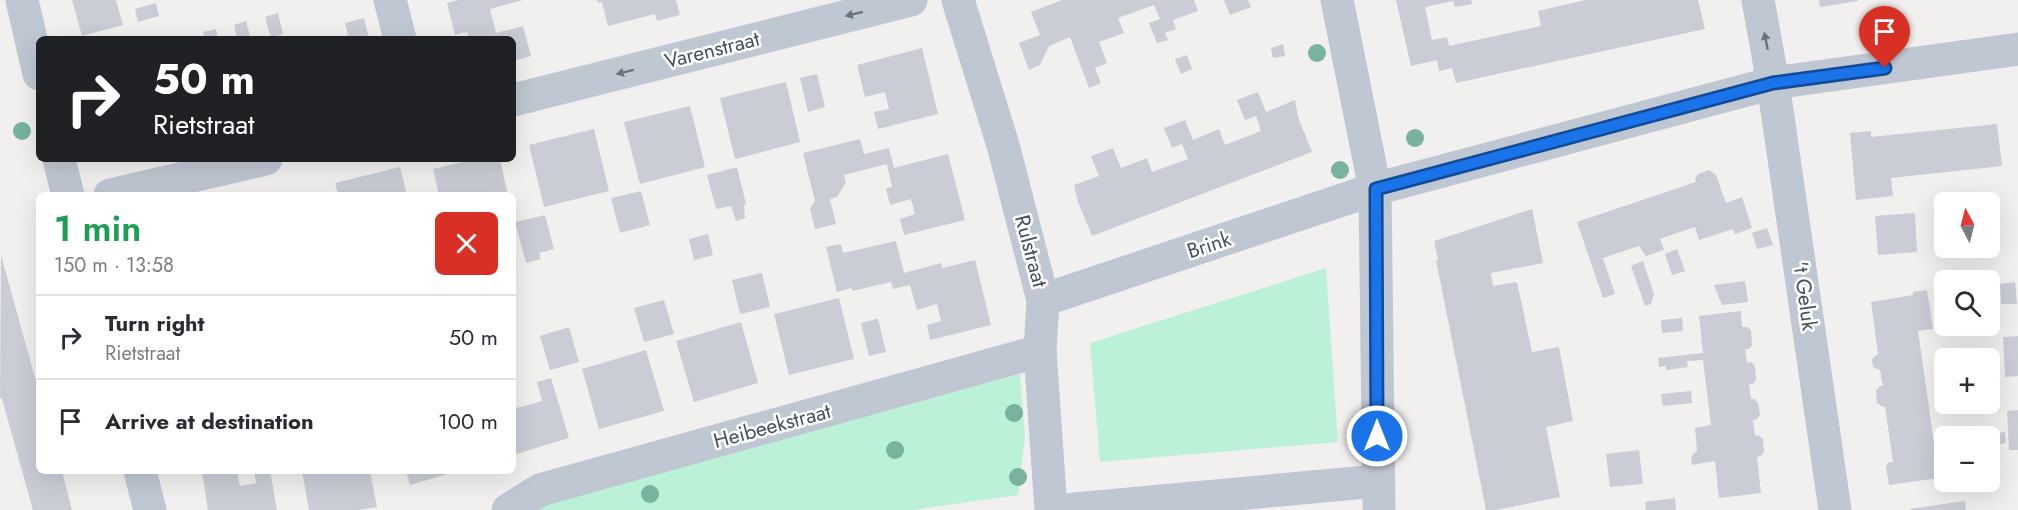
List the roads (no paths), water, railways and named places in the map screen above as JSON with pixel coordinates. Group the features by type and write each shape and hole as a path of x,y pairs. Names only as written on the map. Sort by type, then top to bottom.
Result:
{"street":[{"path":"22,0 36,61"},
{"path":"390,0 399,36"},
{"name":"Varenstraat","path":"516,99 911,0"},
{"name":"Rulstraat","path":"958,0 1003,145 1043,300 1040,351 1051,510"},
{"path":"1064,510 1378,495 1376,189 1337,0"},
{"name":"'t Geluk","path":"1758,0 1773,83 1835,510"},
{"name":"Brink","path":"1043,300 1376,189 1773,83 2018,49"},
{"path":"60,162 67,192"},
{"path":"123,192 253,162"},
{"name":"Heibeekstraat","path":"508,510 540,490 1040,351"},
{"path":"141,474 150,510"}]}
